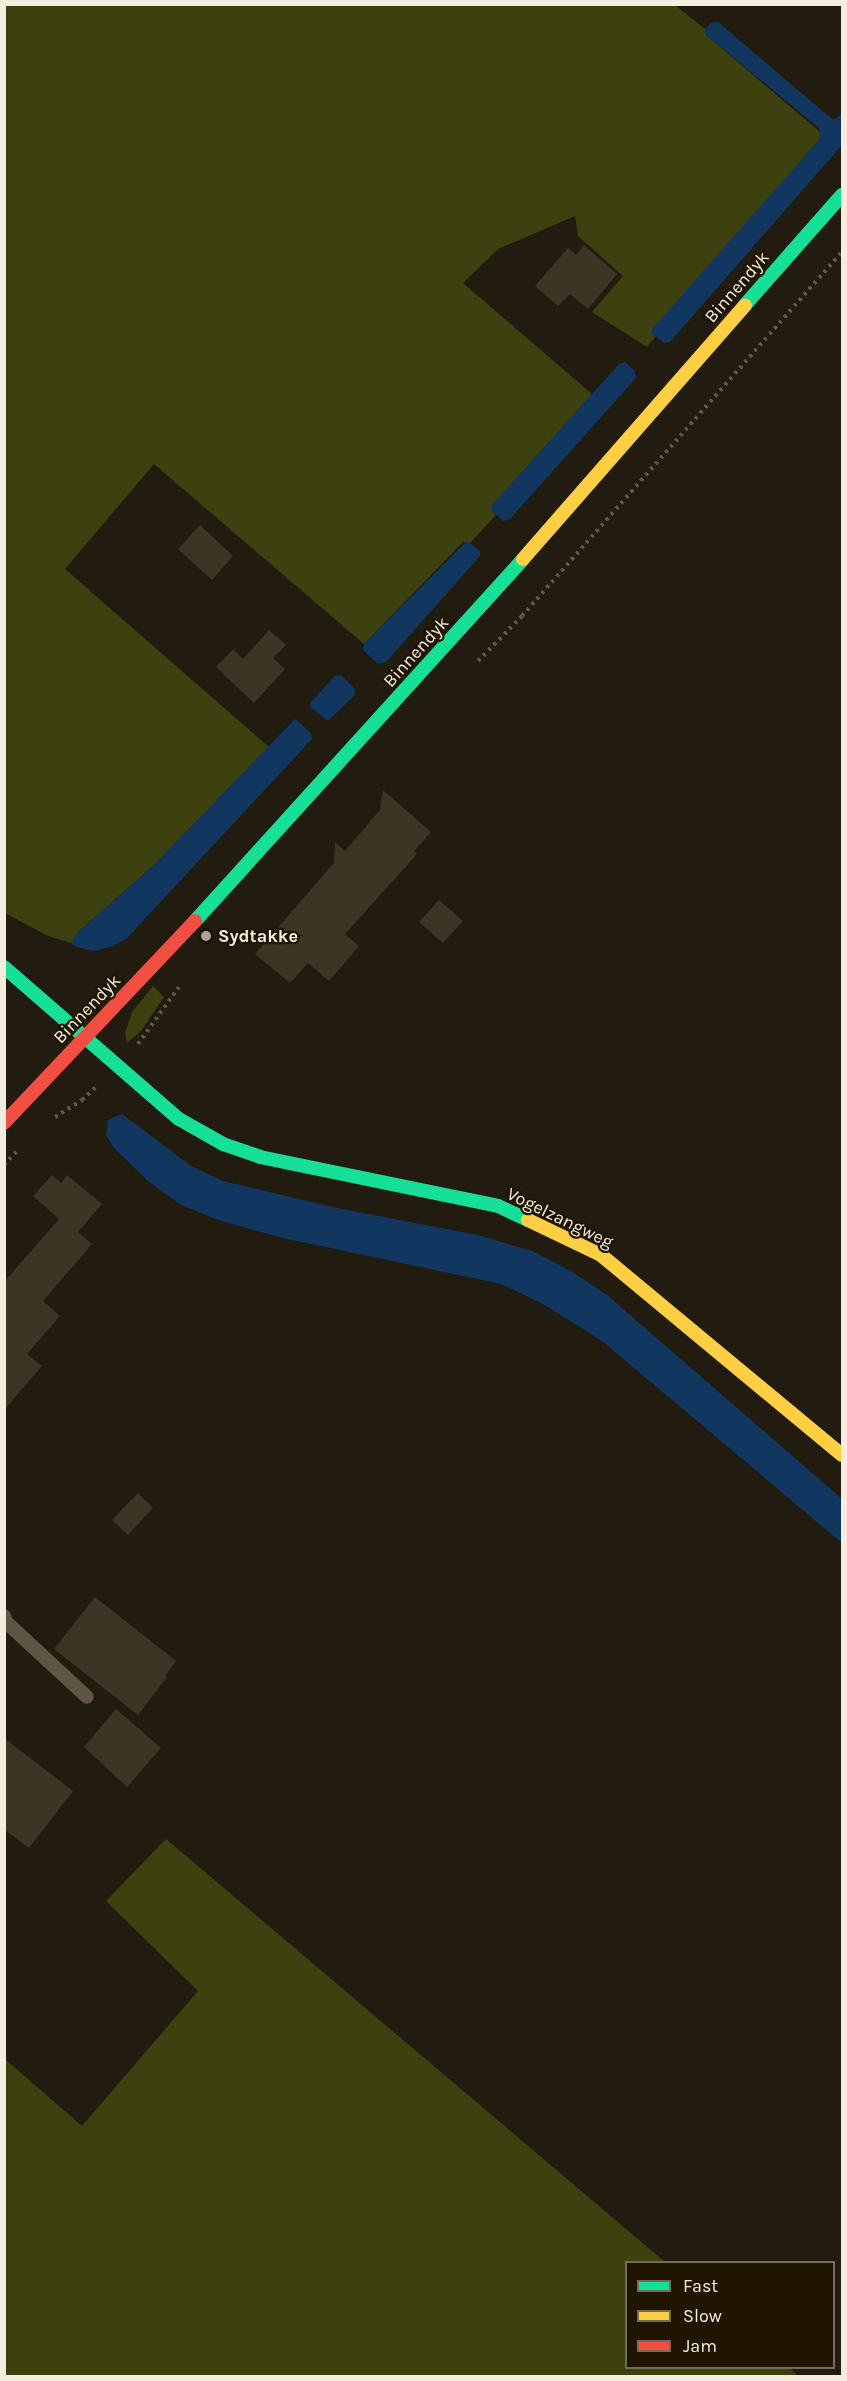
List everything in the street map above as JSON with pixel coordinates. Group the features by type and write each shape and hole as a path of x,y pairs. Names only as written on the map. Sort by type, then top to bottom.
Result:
{"main road":[{"name":"Binnendyk","path":"4,1123 241,873 472,618 843,195"},
{"path":"4,968 117,1066"},
{"name":"Vogelzangweg","path":"117,1066 179,1119 223,1144 260,1157 498,1206 601,1255 843,1455"}],"lane":[{"path":"4,1616 6,1622 87,1697"}],"path":[{"path":"117,1066 143,1038 186,977"}],"green space":[{"path":"4,5 675,5 705,29 706,35 820,132 819,140 652,333 656,336 647,347 592,312 623,276 578,236 575,216 498,249 463,283 592,394 493,505 492,511 496,515 470,543 463,542 364,644 154,464 65,569 269,747 153,866 77,933 71,943 48,936 5,913"},
{"path":"153,986 164,997 141,1031 127,1043 125,1033 132,1012"},
{"path":"166,1839 664,2261 625,2261 625,2369 790,2369 799,2376 5,2376 5,2059 82,2126 198,1991 106,1901"}],"water":[{"path":"718,22 832,119 836,119 842,112 842,145 670,342 664,343 652,333 652,329 819,140 819,128 706,35 705,29 711,23"},
{"path":"625,362 635,371 636,378 510,519 503,521 492,511 492,505 619,364"},
{"path":"467,541 480,551 480,556 386,662 378,664 363,650 364,644"},
{"path":"341,675 355,689 355,695 328,721 311,708 310,703 335,676"},
{"path":"295,719 310,732 312,739 127,938 113,946 94,951 76,947 71,943 77,933 153,866"},
{"path":"122,1114 191,1166 223,1181 337,1208 478,1235 532,1251 571,1271 607,1295 842,1499 842,1543 602,1341 543,1304 501,1284 283,1238 221,1221 181,1205 148,1181 115,1149 106,1136 108,1120"}],"building":[{"path":"584,245 617,274 588,309 570,294 558,306 535,286 568,248 576,255"},
{"path":"200,525 233,556 212,580 178,549"},
{"path":"269,630 286,645 273,658 285,669 254,703 216,667 233,649 243,659"},
{"path":"383,790 431,832 414,851 417,854 345,934 359,946 329,981 308,963 290,983 255,954 334,863 335,842 345,851 380,810"},
{"path":"439,900 463,921 443,943 419,922"},
{"path":"52,1175 61,1183 67,1175 102,1204 78,1232 92,1244 43,1301 60,1316 27,1354 42,1366 4,1410 4,1282 59,1219 33,1196"},
{"path":"138,1493 153,1508 128,1535 112,1520"},
{"path":"95,1597 176,1661 165,1676 167,1677 138,1715 54,1649"},
{"path":"116,1709 161,1748 127,1787 84,1747"},
{"path":"4,1738 73,1791 29,1848 4,1829"}],"traffic: fast":[{"path":"745,305 842,195"},
{"path":"195,921 523,559"},
{"path":"4,967 179,1119 223,1144 260,1157 498,1206 528,1220"}],"traffic: slow":[{"path":"523,559 745,305"},
{"path":"528,1220 601,1255 842,1455"}],"traffic: jam":[{"path":"4,1123 195,921"}],"place":[{"name":"Sydtakke","path":"206,936"}]}
